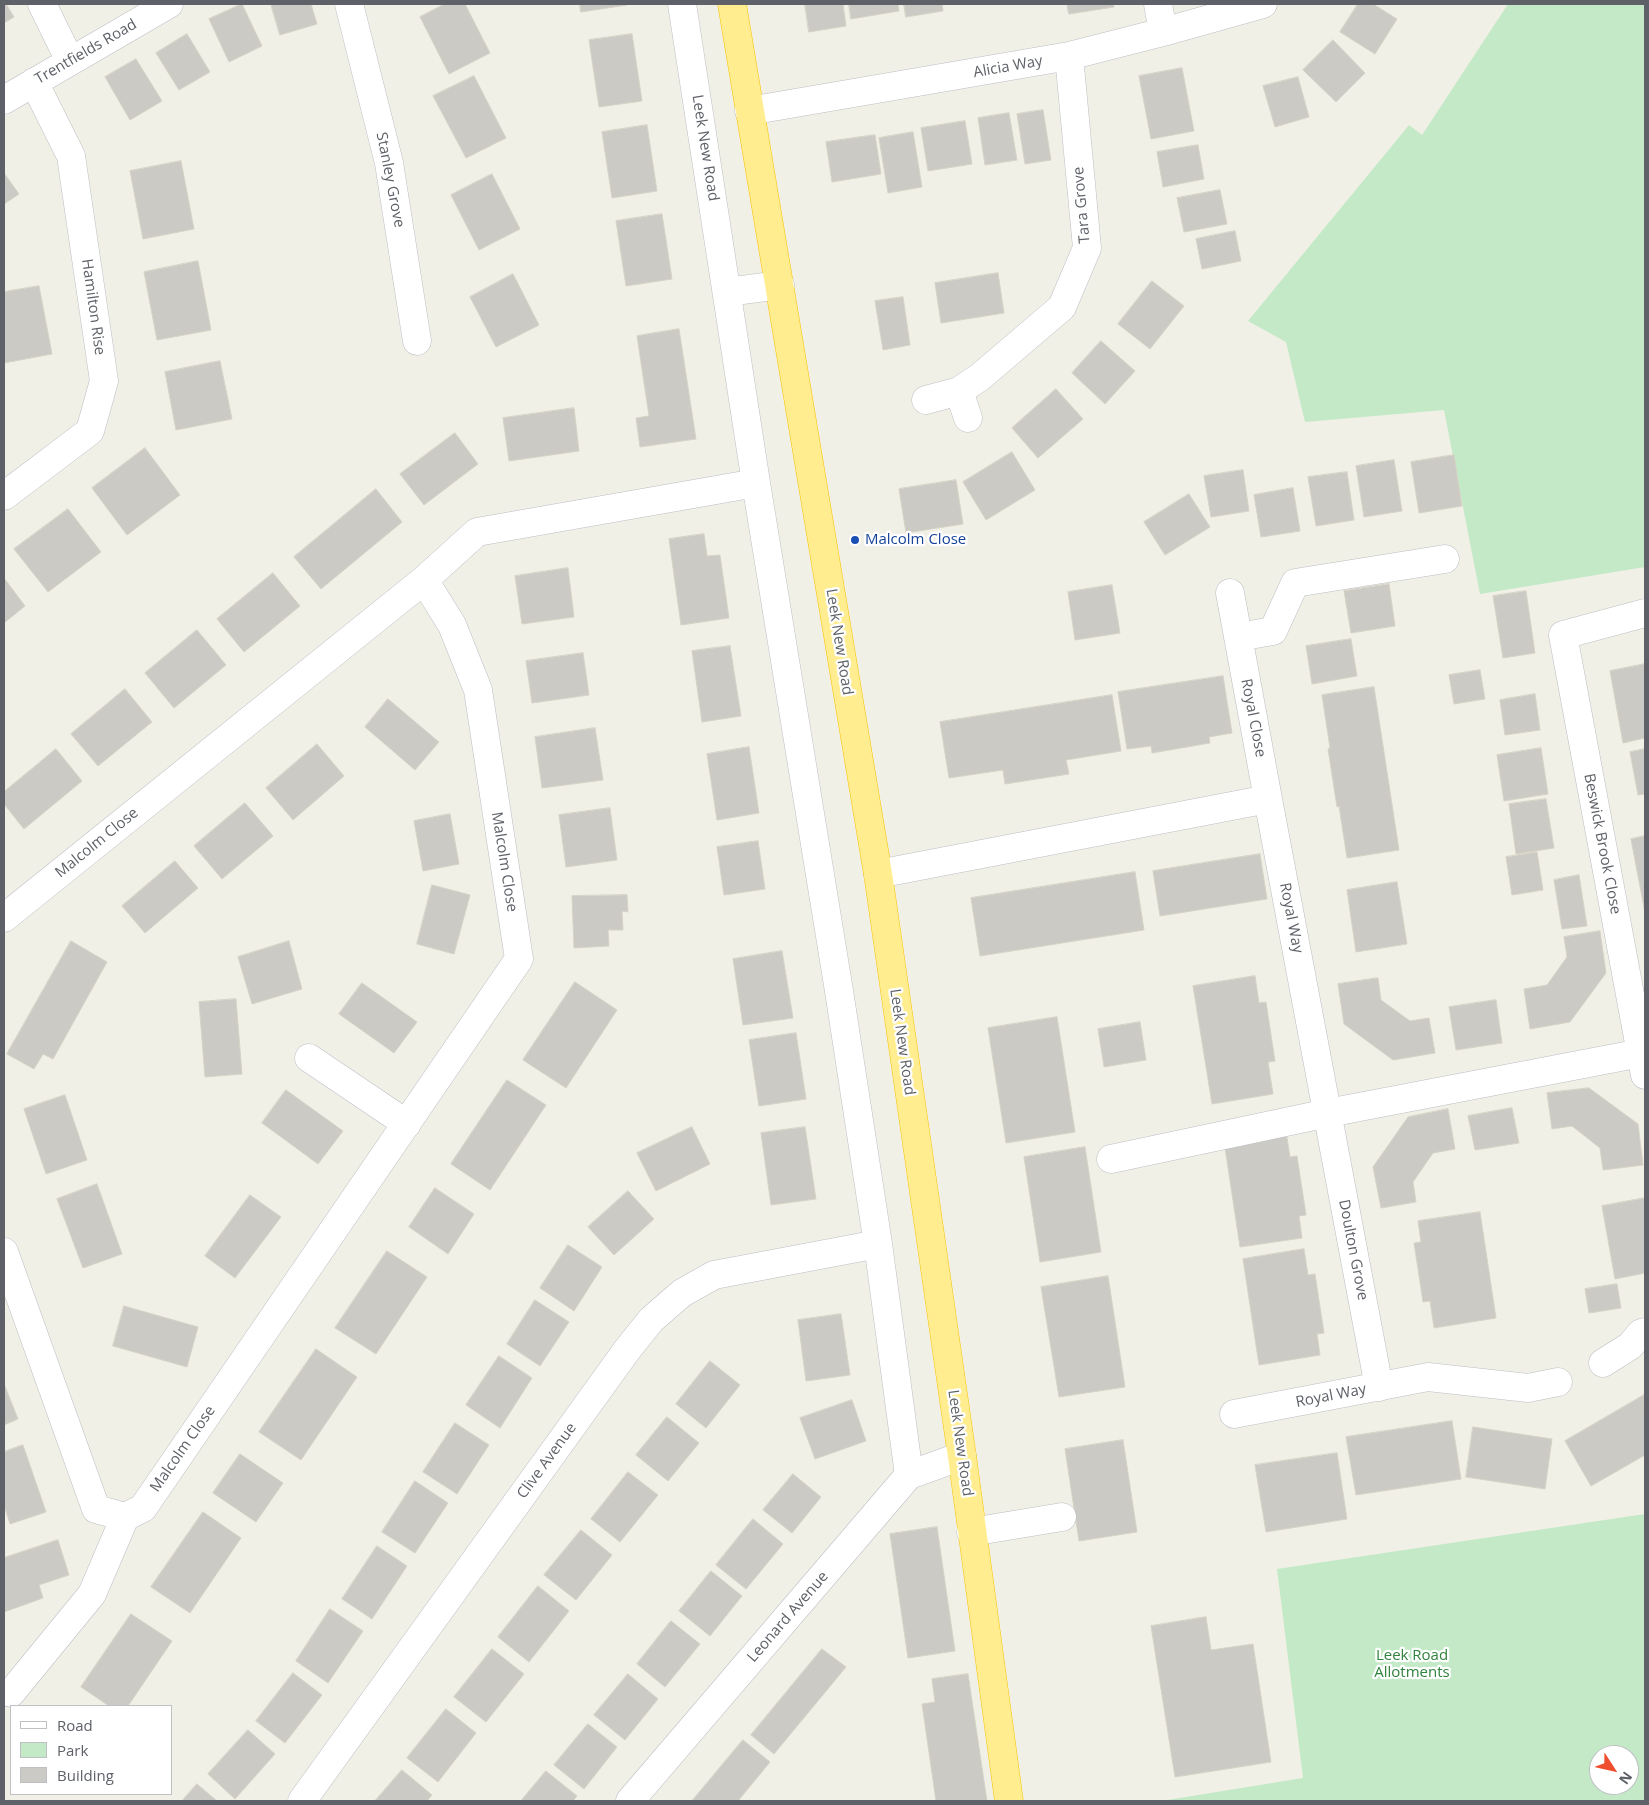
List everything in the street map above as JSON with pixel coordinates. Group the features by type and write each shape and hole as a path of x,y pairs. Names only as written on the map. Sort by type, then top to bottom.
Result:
{"highway":[{"name":"Leek New Road","path":"732,4 878,874 962,1456 1009,1801"}],"street":[{"path":"42,4 70,61"},
{"name":"Trentfields Road","path":"4,100 169,4"},
{"name":"Leek New Road","path":"682,4 756,482 826,904 878,1244 909,1475"},
{"path":"1158,4 1163,32"},
{"name":"Alicia Way","path":"750,111 1069,56 1263,4"},
{"name":"Stanley Grove","path":"351,12 389,163 417,341"},
{"name":"Tara Grove","path":"926,400 959,392 980,377 1062,307 1087,248 1069,56"},
{"name":"Hamilton Rise","path":"4,496 90,431 104,381 71,156 34,82"},
{"path":"727,292 780,285"},
{"path":"959,392 968,418"},
{"name":"Malcolm Close","path":"4,918 424,580 477,532 756,482"},
{"path":"1238,637 1272,630 1295,583 1445,559"},
{"name":"Malcolm Close","path":"125,1518 142,1508 519,959 478,690 452,625 424,580"},
{"name":"Royal Close","path":"1230,593 1268,799"},
{"name":"Beswick Brook Close","path":"1643,1064 1635,962 1563,635 1645,613"},
{"path":"878,874 1268,799"},
{"name":"Royal Way","path":"1268,799 1328,1113"},
{"path":"309,1058 407,1124"},
{"path":"1111,1159 1328,1113 1643,1064"},
{"name":"Doulton Grove","path":"1328,1113 1379,1387"},
{"name":"Clive Avenue","path":"302,1801 627,1350 651,1320 682,1293 714,1275 878,1244"},
{"path":"4,1252 96,1509 125,1518 92,1594 11,1693"},
{"path":"1603,1363 1630,1346 1643,1333"},
{"name":"Royal Way","path":"1234,1414 1428,1377 1528,1388 1558,1382"},
{"name":"Leonard Avenue","path":"630,1801 909,1475 962,1456"},
{"path":"971,1532 1062,1518"}],"green space":[{"path":"1508,4 1645,4 1645,567 1480,594 1444,410 1305,422 1286,342 1248,321 1409,125 1422,135"},
{"name":"Leek Road Allotments","path":"1645,1514 1645,1801 1161,1801 1303,1778 1277,1569"}],"building":[{"path":"4,4 6,4 14,17 4,23"},
{"path":"242,4 262,46 229,62 209,19"},
{"path":"271,4 311,4 317,24 280,35"},
{"path":"445,4 465,4 490,53 449,74 420,17"},
{"path":"580,4 627,4 627,5 581,12"},
{"path":"805,4 843,4 846,26 809,32"},
{"path":"849,4 898,4 899,11 851,19"},
{"path":"904,4 942,4 943,11 906,17"},
{"path":"1067,4 1113,4 1114,7 1069,14"},
{"path":"1358,4 1373,4 1397,19 1375,54 1340,32"},
{"path":"187,34 210,72 179,90 156,53"},
{"path":"632,34 642,101 599,107 589,40"},
{"path":"1333,40 1365,73 1336,102 1303,70"},
{"path":"136,59 162,101 130,120 105,77"},
{"path":"1182,68 1194,131 1151,139 1139,76"},
{"path":"474,76 506,138 466,158 433,96"},
{"path":"1298,77 1309,117 1275,127 1263,86"},
{"path":"1043,110 1051,160 1025,164 1017,114"},
{"path":"1009,113 1017,160 985,165 978,118"},
{"path":"965,121 972,164 928,171 921,128"},
{"path":"647,125 657,191 612,198 602,132"},
{"path":"913,132 922,187 888,193 879,138"},
{"path":"875,135 881,174 832,182 826,142"},
{"path":"1198,145 1204,179 1163,187 1157,152"},
{"path":"181,161 194,229 143,239 130,171"},
{"path":"4,173 19,194 4,204"},
{"path":"492,174 520,229 479,250 451,195"},
{"path":"1220,190 1227,224 1184,232 1177,198"},
{"path":"662,214 672,279 626,286 616,221"},
{"path":"1235,231 1241,261 1202,269 1196,239"},
{"path":"198,261 211,330 157,340 144,272"},
{"path":"998,273 1004,313 941,323 935,283"},
{"path":"513,274 539,325 496,347 470,297"},
{"path":"1152,281 1184,306 1150,349 1118,324"},
{"path":"39,286 52,354 4,363 4,292"},
{"path":"903,297 910,345 883,350 875,301"},
{"path":"679,329 696,439 640,447 636,418 649,416 637,336"},
{"path":"1101,341 1135,371 1105,404 1072,373"},
{"path":"220,361 232,419 176,430 165,372"},
{"path":"1056,389 1083,419 1038,458 1012,428"},
{"path":"574,408 579,451 509,461 503,418"},
{"path":"455,433 478,464 424,505 400,474"},
{"path":"145,448 180,495 127,535 92,488"},
{"path":"1012,452 1035,490 986,520 963,482"},
{"path":"1454,455 1462,506 1419,513 1411,462"},
{"path":"1394,460 1402,511 1364,517 1356,466"},
{"path":"1243,470 1249,511 1211,517 1204,476"},
{"path":"1347,472 1354,520 1316,526 1308,477"},
{"path":"956,480 963,524 906,533 899,489"},
{"path":"1293,488 1300,531 1261,537 1254,495"},
{"path":"376,489 402,522 321,589 294,557"},
{"path":"1189,494 1210,527 1165,555 1144,522"},
{"path":"68,509 101,552 48,592 14,549"},
{"path":"704,534 707,556 720,555 729,618 681,625 669,539"},
{"path":"568,568 574,617 522,624 515,576"},
{"path":"273,573 300,606 244,652 217,619"},
{"path":"4,578 25,606 4,623"},
{"path":"1389,584 1395,626 1351,633 1344,591"},
{"path":"1112,585 1120,633 1075,640 1068,592"},
{"path":"1526,591 1535,653 1503,658 1493,596"},
{"path":"197,630 226,665 174,708 145,673"},
{"path":"1351,639 1357,676 1312,684 1306,646"},
{"path":"730,646 741,716 702,722 692,651"},
{"path":"583,653 589,695 532,703 526,661"},
{"path":"1645,664 1645,738 1623,743 1610,671"},
{"path":"1480,670 1485,699 1454,704 1449,675"},
{"path":"1223,676 1232,733 1209,737 1210,743 1152,753 1151,746 1127,749 1118,692"},
{"path":"1374,687 1399,850 1347,858 1328,749 1330,748 1322,695"},
{"path":"125,689 152,722 98,766 71,734"},
{"path":"1535,694 1540,730 1505,735 1500,700"},
{"path":"1112,695 1121,751 1066,760 1069,774 1005,784 1003,770 949,778 940,722"},
{"path":"388,699 439,742 415,770 365,727"},
{"path":"595,728 603,780 542,788 535,737"},
{"path":"317,744 344,776 293,820 266,788"},
{"path":"749,747 759,813 717,820 707,754"},
{"path":"1541,748 1548,794 1504,801 1497,755"},
{"path":"56,749 82,781 24,829 4,804 4,792"},
{"path":"1645,749 1645,794 1638,795 1630,752"},
{"path":"1546,799 1554,848 1516,854 1509,804"},
{"path":"245,803 273,836 222,879 194,846"},
{"path":"610,808 617,860 566,867 559,815"},
{"path":"450,814 459,864 423,871 414,821"},
{"path":"1645,836 1645,913 1631,839"},
{"path":"758,841 765,889 724,895 717,847"},
{"path":"1537,852 1543,890 1512,895 1506,857"},
{"path":"1260,854 1267,899 1160,916 1153,871"},
{"path":"175,861 198,888 145,933 122,906"},
{"path":"1135,872 1144,930 980,956 971,898"},
{"path":"1579,875 1587,926 1562,929 1554,880"},
{"path":"1397,882 1407,944 1356,952 1347,890"},
{"path":"432,885 470,895 454,954 417,944"},
{"path":"627,895 628,912 622,911 623,930 608,930 609,946 574,948 572,896"},
{"path":"1600,931 1606,973 1570,1022 1530,1029 1524,989 1547,985 1567,957 1564,937"},
{"path":"71,941 107,962 53,1059 43,1054 34,1069 7,1054"},
{"path":"289,941 302,989 252,1004 238,957"},
{"path":"782,951 793,1018 743,1025 733,959"},
{"path":"1255,976 1259,1003 1266,1002 1275,1061 1268,1062 1273,1094 1212,1104 1193,986"},
{"path":"1378,978 1381,1000 1410,1021 1429,1018 1435,1053 1393,1060 1344,1024 1338,984"},
{"path":"575,982 617,1010 566,1088 523,1060"},
{"path":"362,983 417,1022 394,1053 339,1014"},
{"path":"236,999 242,1074 205,1077 199,1002"},
{"path":"1496,1000 1502,1043 1456,1050 1449,1007"},
{"path":"1057,1017 1075,1132 1006,1143 988,1028"},
{"path":"1140,1022 1146,1060 1104,1067 1098,1029"},
{"path":"796,1033 806,1099 759,1106 749,1040"},
{"path":"507,1080 546,1105 490,1190 451,1164"},
{"path":"1589,1088 1638,1124 1643,1165 1603,1170 1600,1148 1572,1126 1552,1129 1547,1093"},
{"path":"286,1090 343,1131 318,1164 262,1123"},
{"path":"65,1095 87,1160 46,1174 24,1109"},
{"path":"1512,1108 1519,1143 1475,1150 1468,1116"},
{"path":"1448,1109 1455,1149 1433,1153 1413,1182 1416,1202 1381,1208 1373,1167 1408,1117"},
{"path":"692,1127 710,1164 656,1191 637,1153"},
{"path":"805,1127 816,1199 771,1205 761,1133"},
{"path":"1286,1131 1290,1157 1297,1156 1306,1215 1299,1216 1302,1238 1240,1247 1224,1141"},
{"path":"1085,1147 1101,1252 1040,1262 1024,1157"},
{"path":"97,1184 122,1254 83,1268 57,1199"},
{"path":"435,1188 474,1214 448,1254 409,1227"},
{"path":"628,1191 654,1219 614,1255 588,1227"},
{"path":"250,1195 281,1217 235,1278 205,1256"},
{"path":"1645,1198 1645,1273 1615,1279 1602,1206"},
{"path":"1480,1212 1496,1318 1434,1328 1430,1301 1423,1302 1414,1243 1421,1242 1418,1221"},
{"path":"568,1245 602,1267 574,1311 540,1288"},
{"path":"1304,1249 1308,1275 1315,1274 1324,1333 1317,1334 1320,1355 1259,1365 1243,1259"},
{"path":"387,1251 427,1277 376,1354 335,1328"},
{"path":"1108,1276 1125,1387 1059,1397 1041,1287"},
{"path":"1617,1284 1621,1308 1589,1313 1585,1289"},
{"path":"535,1300 569,1322 540,1366 507,1344"},
{"path":"124,1306 198,1327 187,1367 113,1346"},
{"path":"841,1314 850,1375 806,1381 798,1320"},
{"path":"316,1349 357,1377 301,1460 259,1432"},
{"path":"499,1356 532,1378 500,1428 466,1405"},
{"path":"710,1361 740,1385 706,1428 676,1404"},
{"path":"4,1384 18,1419 4,1425"},
{"path":"1644,1395 1645,1455 1591,1486 1565,1441"},
{"path":"852,1400 866,1441 815,1459 800,1418"},
{"path":"667,1417 699,1443 668,1481 636,1455"},
{"path":"1452,1421 1461,1479 1356,1495 1346,1437"},
{"path":"455,1423 489,1445 457,1494 423,1472"},
{"path":"1473,1427 1552,1439 1545,1489 1466,1477"},
{"path":"1123,1440 1137,1532 1079,1541 1065,1449"},
{"path":"23,1445 46,1512 10,1524 4,1505 4,1452"},
{"path":"1337,1453 1347,1519 1266,1532 1255,1465"},
{"path":"240,1454 283,1483 256,1522 213,1493"},
{"path":"628,1472 658,1495 620,1542 591,1519"},
{"path":"793,1474 821,1497 792,1533 763,1510"},
{"path":"415,1481 448,1503 415,1553 382,1532"},
{"path":"203,1512 241,1538 190,1613 151,1587"},
{"path":"753,1519 783,1544 746,1589 716,1565"},
{"path":"937,1527 955,1651 908,1658 890,1534"},
{"path":"581,1530 612,1555 576,1600 544,1575"},
{"path":"58,1540 69,1575 39,1585 43,1598 4,1612 4,1558"},
{"path":"377,1546 407,1566 372,1619 342,1599"},
{"path":"711,1571 742,1596 710,1636 679,1611"},
{"path":"538,1586 569,1611 529,1662 498,1637"},
{"path":"330,1609 363,1631 328,1683 296,1661"},
{"path":"131,1614 172,1641 129,1705 108,1705 81,1687"},
{"path":"1206,1617 1211,1650 1253,1644 1271,1762 1175,1777 1151,1626"},
{"path":"671,1621 700,1644 665,1687 637,1664"},
{"path":"492,1649 524,1674 486,1722 454,1697"},
{"path":"822,1649 846,1667 774,1754 751,1735"},
{"path":"293,1673 322,1695 285,1743 256,1721"},
{"path":"628,1674 658,1699 625,1740 594,1715"},
{"path":"968,1674 987,1801 936,1801 922,1704 935,1702 932,1679"},
{"path":"446,1709 476,1733 438,1782 407,1758"},
{"path":"588,1724 617,1747 584,1789 554,1765"},
{"path":"248,1730 275,1754 235,1799 208,1774"},
{"path":"743,1740 770,1762 738,1801 692,1801"},
{"path":"402,1770 432,1795 427,1801 375,1801"},
{"path":"546,1771 577,1796 573,1801 521,1801"},
{"path":"197,1784 217,1801 182,1801"}],"place":[{"name":"Malcolm Close","path":"855,540"}]}
